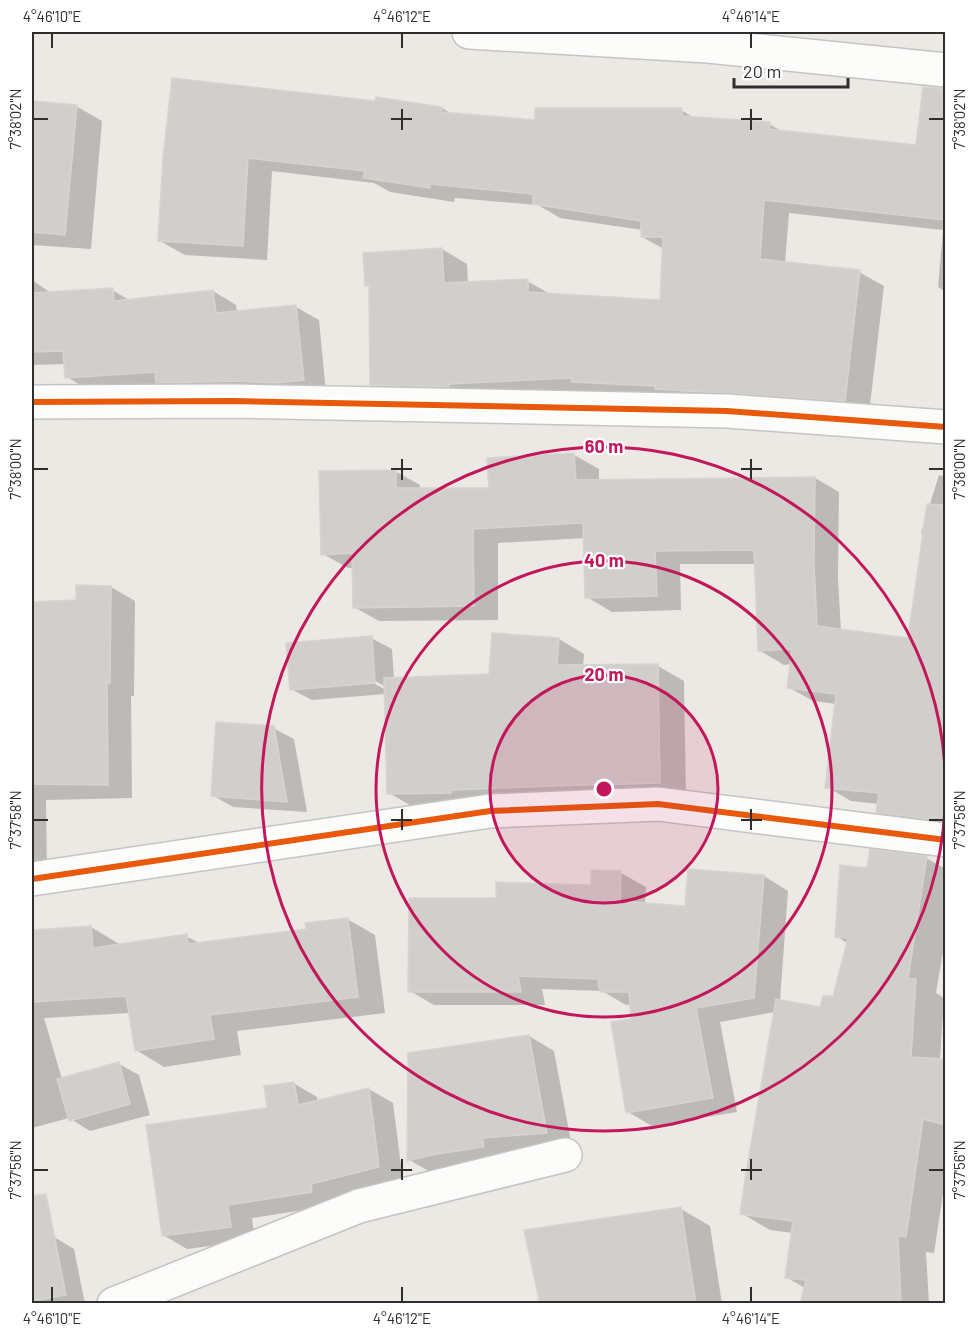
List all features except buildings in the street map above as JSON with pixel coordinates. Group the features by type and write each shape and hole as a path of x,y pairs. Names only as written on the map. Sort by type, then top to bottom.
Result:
{"street":[{"path":"469,32 708,46 945,70"},
{"path":"32,402 233,401 727,411 945,428"},
{"path":"32,879 490,811 658,804 945,840"},
{"path":"114,1304 359,1206 565,1155"}],"cycle path":[{"path":"32,402 233,401 727,411 946,427"},
{"path":"32,879 490,811 658,804 946,840"}]}
